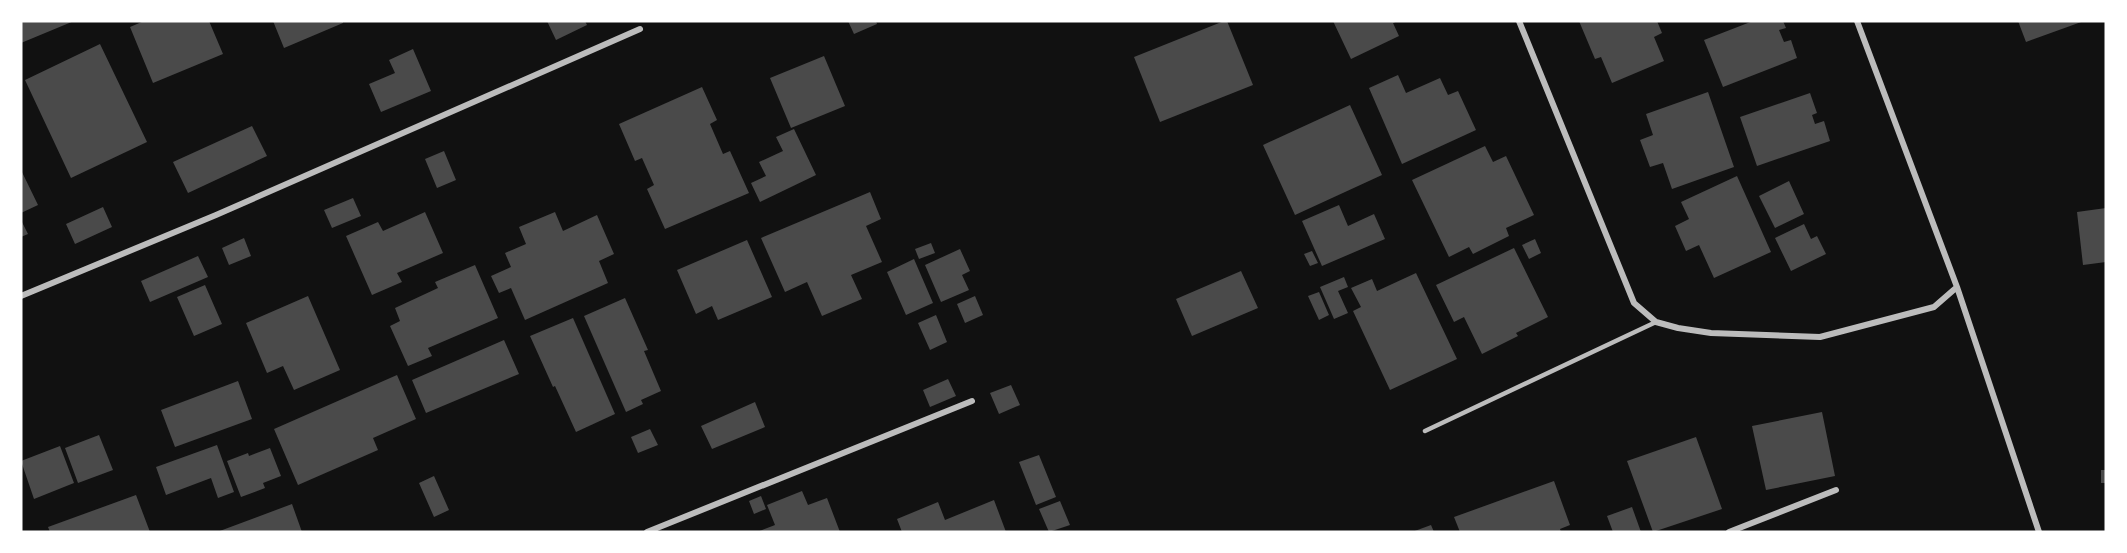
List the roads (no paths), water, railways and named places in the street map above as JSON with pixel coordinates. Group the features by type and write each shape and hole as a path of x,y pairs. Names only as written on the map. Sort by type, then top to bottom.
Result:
{"street":[{"path":"1519,21 1634,303 1656,322 1711,333 1820,337 1934,307 1957,287"},
{"path":"1857,21 1957,287 2039,532"},
{"path":"21,296 216,216 640,29"},
{"path":"646,532 972,401"},
{"path":"1729,532 1836,490"}],"lane":[{"path":"1425,431 1656,322"}]}
